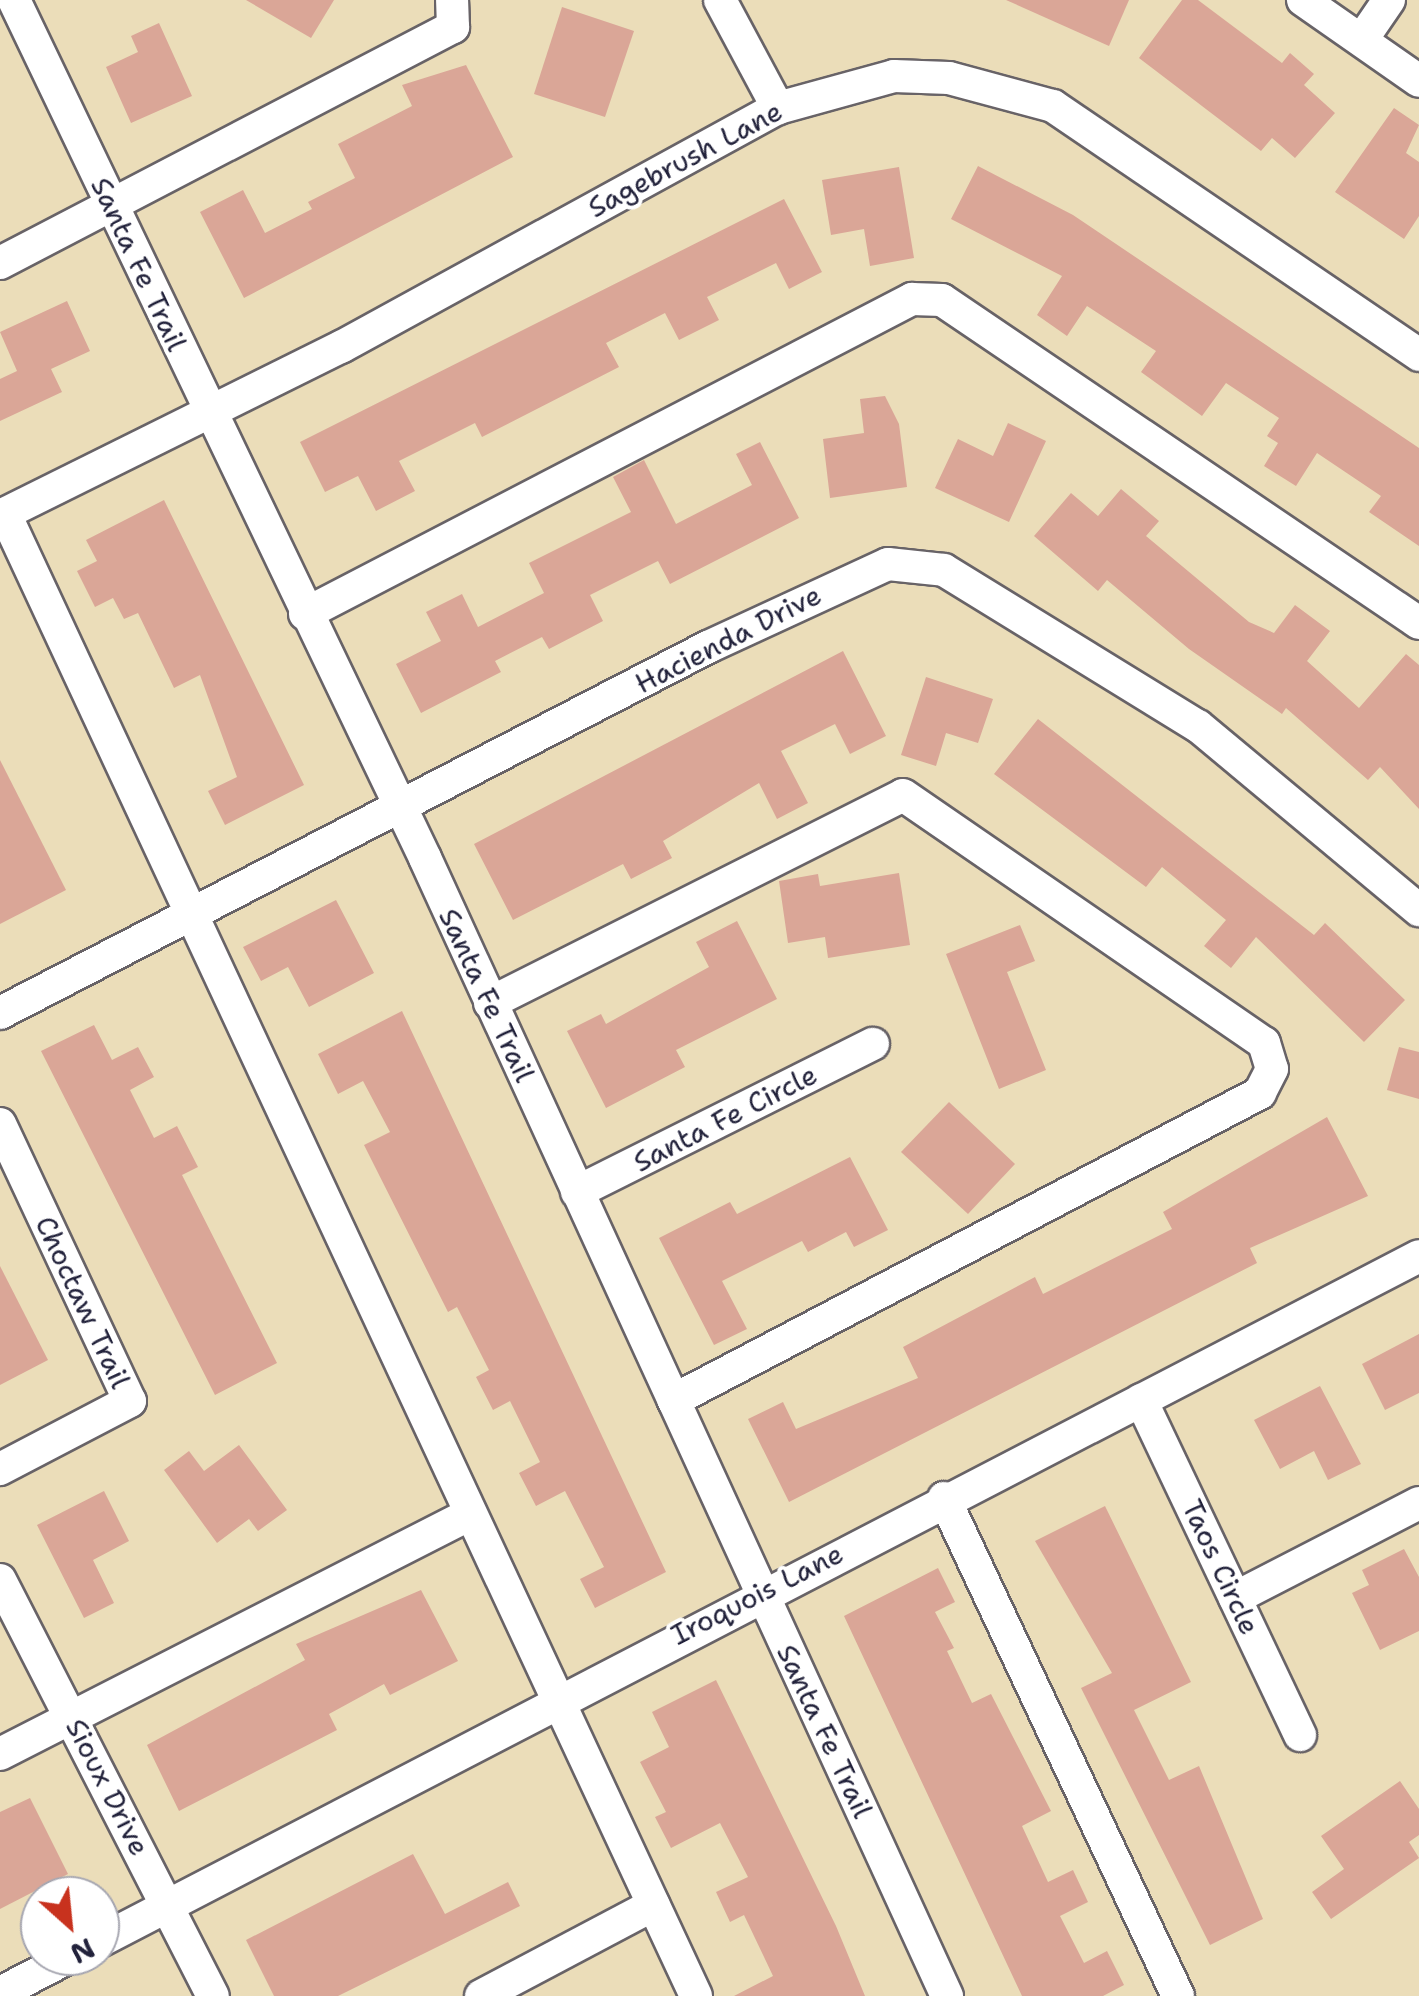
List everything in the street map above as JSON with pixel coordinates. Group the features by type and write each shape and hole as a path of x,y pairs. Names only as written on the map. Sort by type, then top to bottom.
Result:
{"street":[{"name":"Santa Fe Trail","path":"14,0 490,1003 947,1996"},
{"path":"0,263 454,27 452,0"},
{"path":"720,0 778,108"},
{"path":"1303,0 1363,38 1419,81"},
{"path":"1363,38 1389,0"},
{"name":"Sagebrush Lane","path":"2,515 209,411 778,108 894,76 1020,92 1417,349"},
{"path":"304,614 912,299 956,310 1419,622"},
{"path":"2,515 194,912 696,1996"},
{"name":"Hacienda Drive","path":"0,1013 828,588 888,564 924,564 1198,726 1419,910"},
{"path":"490,1003 903,796 1264,1043 1272,1069 1260,1093 674,1400"},
{"name":"Santa Fe Circle","path":"577,1192 873,1044"},
{"name":"Choctaw Trail","path":"0,1124 130,1402 0,1469"},
{"name":"Iroquois Lane","path":"120,1931 760,1592 1419,1256"},
{"name":"Taos Circle","path":"1141,1400 1300,1735"},
{"path":"944,1498 1178,1996"},
{"path":"1235,1598 1419,1504"},
{"path":"0,1754 470,1514"},
{"name":"Sioux Drive","path":"0,1580 213,1996"},
{"path":"481,1996 653,1905"},
{"path":"0,1993 33,1976"}],"building":[{"path":"246,0 334,0 311,38"},
{"path":"1006,0 1129,0 1109,46"},
{"path":"1182,0 1198,0 1282,63 1290,53 1314,74 1304,85 1335,113 1295,158 1272,138 1261,151 1139,58"},
{"path":"562,7 634,31 605,117 534,94"},
{"path":"159,23 192,96 131,123 106,67 138,52 131,36"},
{"path":"466,65 513,157 244,298 200,212 243,190 265,233 312,209 308,202 355,178 338,144 412,106 402,85"},
{"path":"1394,108 1419,125 1406,153 1419,162 1419,216 1404,239 1335,192"},
{"path":"978,166 1073,215 1419,448 1419,546 1369,512 1381,496 1317,453 1296,486 1264,466 1278,443 1267,436 1279,418 1226,383 1202,416 1141,372 1156,351 1087,306 1067,336 1037,315 1062,276 951,219"},
{"path":"899,167 914,258 870,266 864,229 831,235 822,180"},
{"path":"784,199 822,272 789,289 776,263 707,297 719,320 679,340 665,313 606,343 619,367 482,437 475,423 399,461 415,491 376,511 358,476 325,492 300,442"},
{"path":"67,301 90,351 51,369 62,392 0,421 0,379 17,371 0,332"},
{"path":"885,396 899,424 907,487 830,498 823,439 864,433 860,399"},
{"path":"1008,423 1046,441 1009,522 935,488 958,439 993,456"},
{"path":"760,442 799,518 670,584 658,561 590,595 603,621 549,649 542,637 495,661 501,672 421,713 396,664 441,641 426,612 462,594 478,627 544,593 529,563 631,512 613,477 644,460 676,524 752,485 736,454"},
{"path":"1121,489 1159,521 1146,536 1249,622 1274,633 1295,605 1330,631 1307,661 1359,708 1406,654 1419,665 1419,809 1380,767 1368,780 1286,708 1282,714 1189,649 1107,580 1098,591 1034,536 1071,493 1098,516"},
{"path":"164,500 304,785 225,825 208,791 237,777 200,675 174,688 138,613 124,619 113,598 95,607 77,571 97,561 86,540"},
{"path":"843,651 886,736 850,754 835,724 781,751 808,803 777,819 759,783 663,841 672,858 631,879 623,864 513,920 474,844"},
{"path":"926,677 993,699 978,743 946,733 936,766 901,755"},
{"path":"1038,719 1314,935 1325,923 1405,1000 1364,1042 1256,937 1231,968 1204,946 1226,920 1162,867 1146,887 994,774"},
{"path":"0,760 66,890 0,924"},
{"path":"899,873 910,945 828,958 825,937 788,943 779,881 818,874 820,886"},
{"path":"336,900 374,973 309,1007 288,967 261,981 243,947"},
{"path":"737,921 777,999 676,1050 685,1067 606,1108 567,1031 601,1014 606,1024 709,967 696,942"},
{"path":"1020,925 1035,961 1007,972 1046,1070 999,1089 946,954"},
{"path":"402,1011 666,1572 595,1608 580,1579 604,1567 565,1491 536,1506 519,1473 540,1462 510,1401 493,1410 476,1377 489,1370 457,1307 448,1312 364,1145 390,1132 363,1081 338,1094 318,1054"},
{"path":"94,1025 112,1060 138,1047 154,1077 130,1090 154,1138 177,1126 198,1167 182,1175 277,1363 215,1395 41,1051"},
{"path":"1399,1047 1419,1052 1419,1099 1387,1090"},
{"path":"949,1102 1015,1164 968,1214 901,1152"},
{"path":"1327,1117 1368,1196 1250,1248 1257,1263 789,1502 748,1419 783,1402 796,1429 918,1378 903,1347 1035,1277 1043,1294 1172,1229 1163,1212"},
{"path":"850,1157 888,1230 854,1247 846,1232 808,1252 802,1241 722,1281 747,1329 714,1345 659,1238 730,1202 737,1214"},
{"path":"0,1266 48,1360 0,1385"},
{"path":"1419,1334 1419,1393 1385,1410 1362,1364"},
{"path":"1320,1386 1361,1464 1328,1480 1314,1451 1280,1469 1254,1420"},
{"path":"239,1445 287,1510 258,1531 249,1519 217,1543 164,1470 189,1451 204,1471"},
{"path":"104,1491 129,1541 93,1560 114,1603 84,1618 37,1525"},
{"path":"1105,1506 1191,1682 1134,1710 1169,1780 1199,1766 1263,1919 1210,1945 1081,1688 1112,1673 1035,1541"},
{"path":"1404,1549 1419,1577 1419,1631 1380,1650 1352,1593 1369,1585 1362,1570"},
{"path":"938,1568 955,1602 935,1612 954,1648 947,1651 972,1703 991,1694 1051,1811 1022,1826 1048,1882 1073,1870 1088,1902 1060,1916 1084,1963 1107,1951 1124,1985 1103,1996 1022,1996 844,1616"},
{"path":"421,1590 458,1661 390,1695 384,1684 329,1714 337,1730 179,1811 147,1745 305,1660 296,1644"},
{"path":"716,1680 836,1926 865,1996 734,1996 773,1976 744,1915 730,1922 716,1892 748,1877 720,1823 671,1848 655,1817 666,1812 640,1762 669,1747 652,1712"},
{"path":"1400,1781 1419,1809 1419,1835 1409,1842 1419,1858 1331,1919 1312,1892 1344,1869 1321,1836"},
{"path":"30,1798 68,1874 20,1876 20,1899 0,1909 0,1812"},
{"path":"413,1854 445,1914 508,1882 520,1906 338,1996 274,1996 246,1940"}]}
